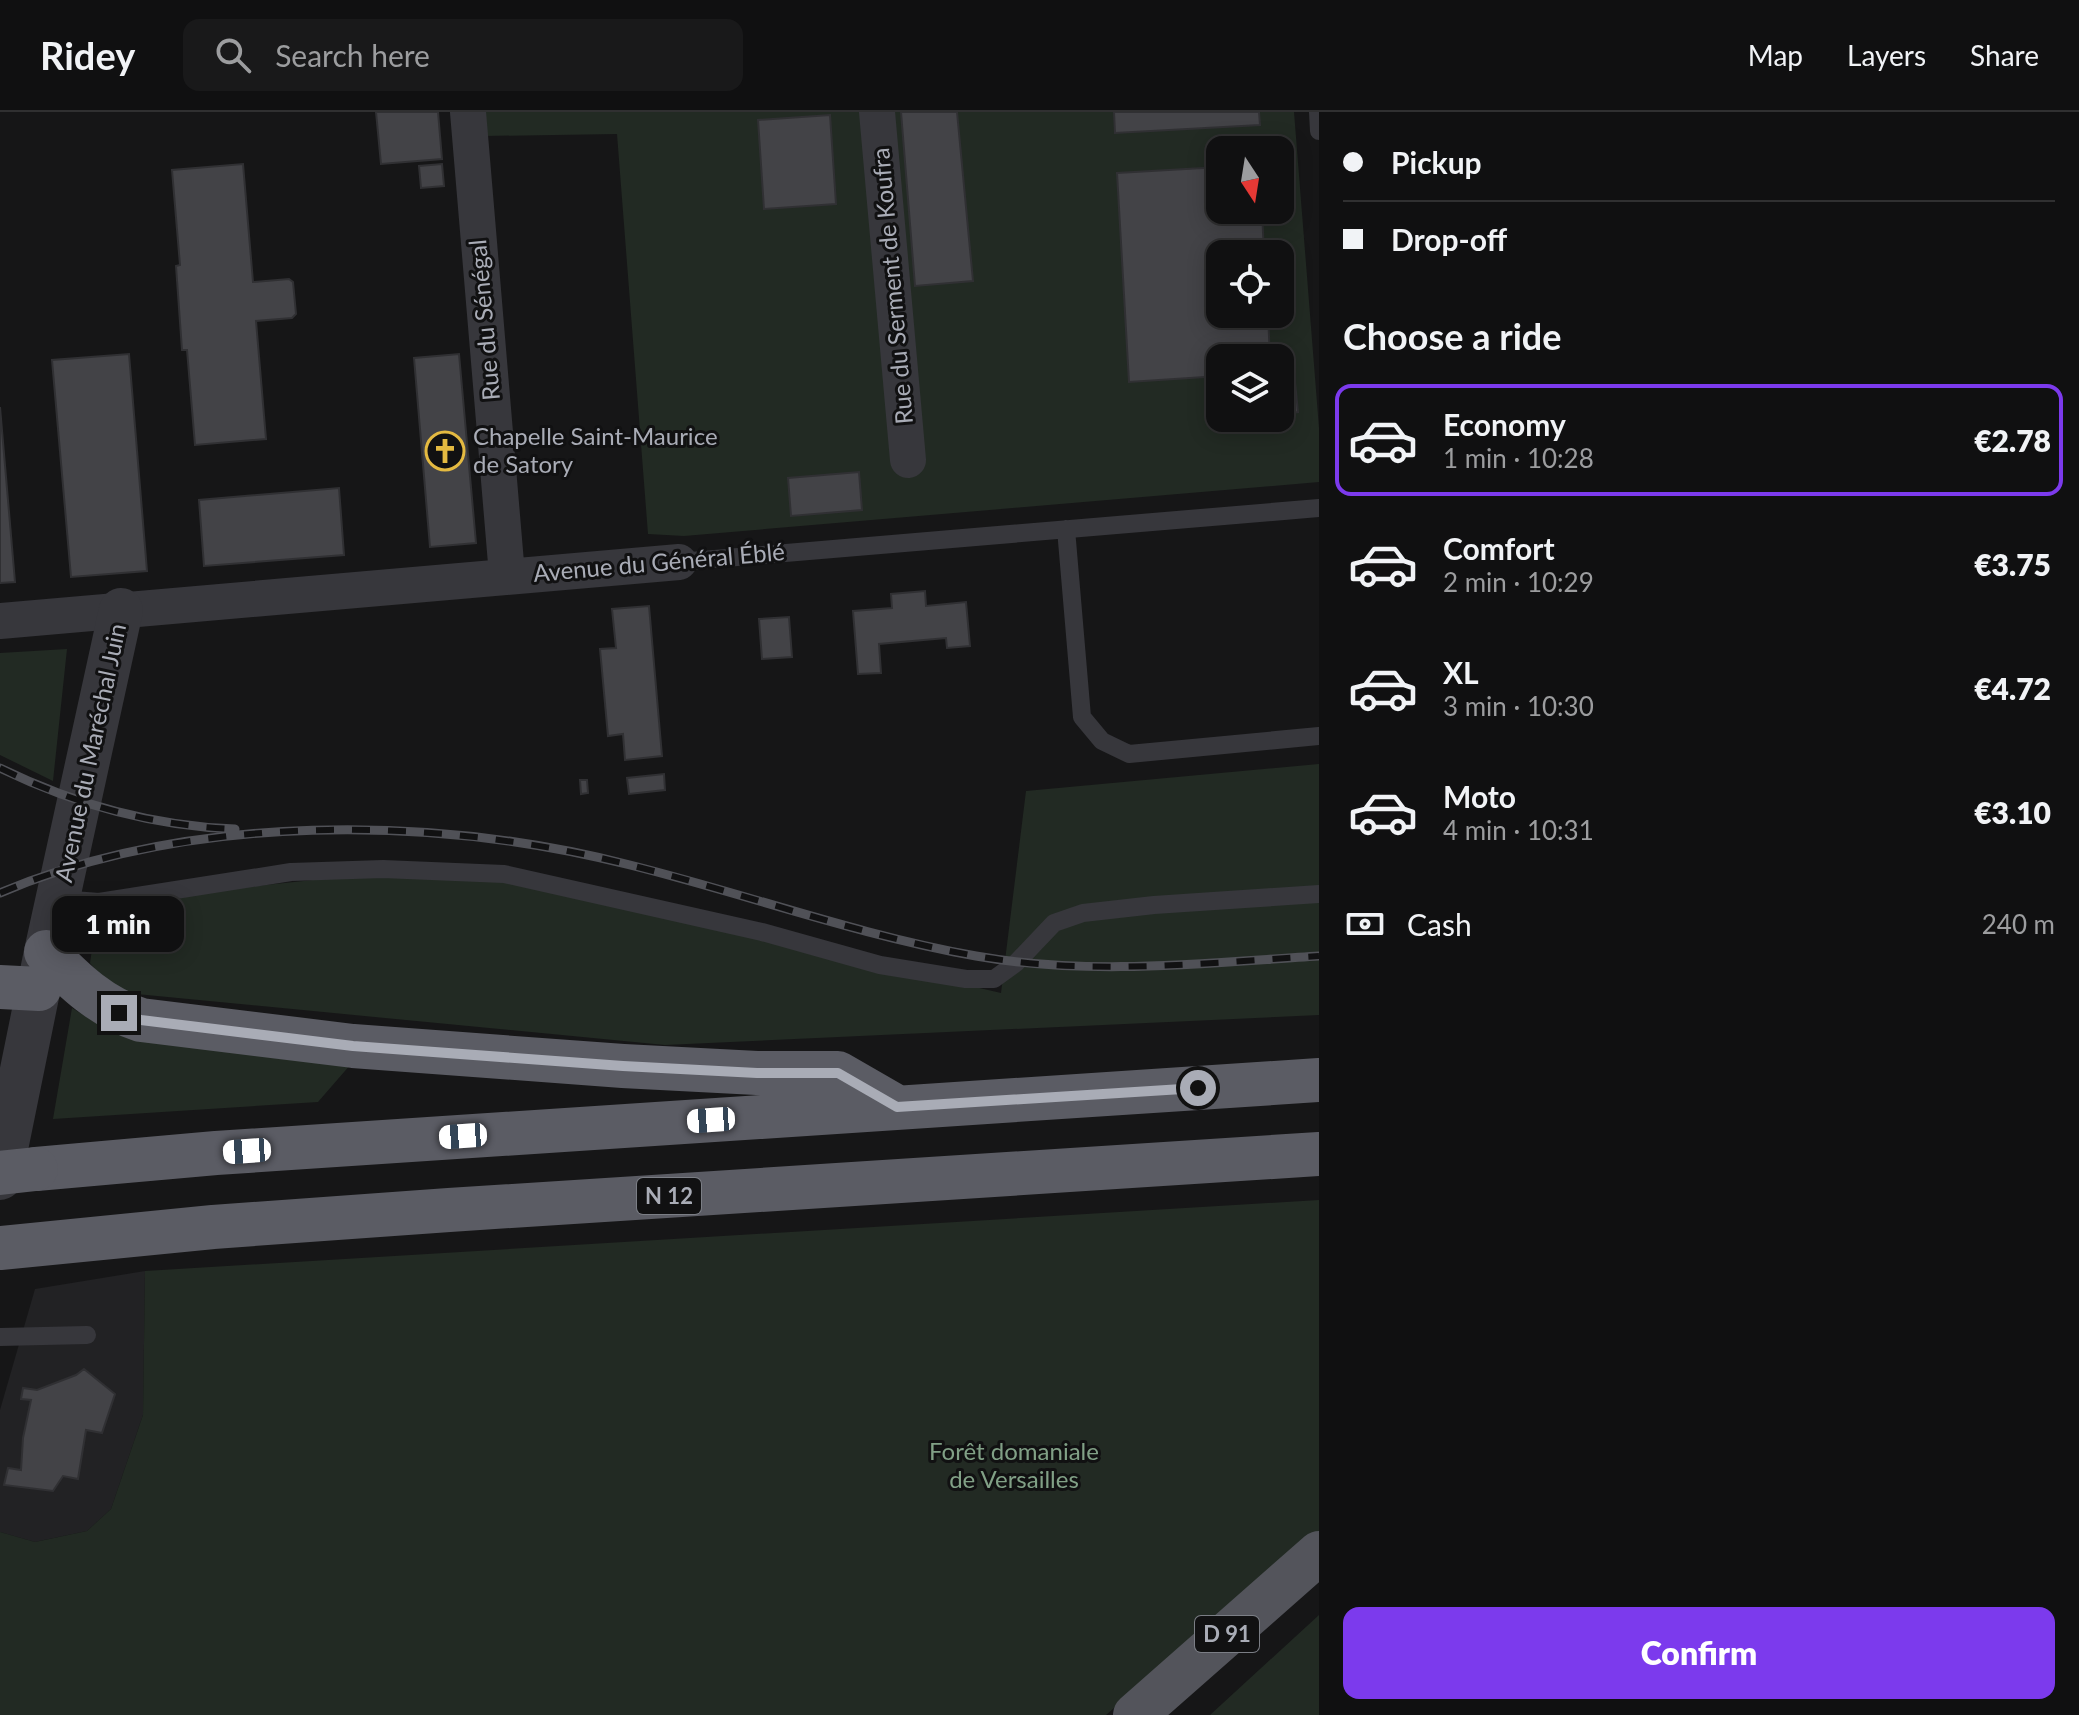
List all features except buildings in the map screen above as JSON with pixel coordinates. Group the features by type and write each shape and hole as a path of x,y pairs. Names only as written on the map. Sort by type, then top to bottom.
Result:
{"highway":[{"path":"28,976 95,999 119,1013 141,1020 353,1046 591,1064 757,1073 838,1073 897,1107"},
{"path":"12,1173 232,1152 1319,1080"},
{"name":"N 12","path":"10,1247 213,1227 449,1210 1319,1154"}],"main road":[{"name":"D 91","path":"1135,1715 1319,1553"},
{"name":"D 91","path":"1176,1715 1319,1587"}],"street":[{"name":"Rue du Sénégal","path":"468,112 507,575"},
{"name":"Rue du Serment de Koufra","path":"877,112 908,460"},
{"name":"Avenue du Général Éblé","path":"0,621 679,562"},
{"name":"Avenue du Maréchal Juin","path":"12,1173 28,976 60,899 121,610"}],"lane":[{"path":"1318,112 1319,131"},
{"name":"Avenue du Général Éblé","path":"679,562 1319,508"},
{"path":"1066,529 1082,717 1102,741 1129,754 1319,736"},
{"path":"60,899 99,902 291,872 383,869 504,874 762,932 880,965 994,979 1016,963 1054,923 1083,913 1319,894"},
{"path":"0,1337 87,1335"}],"shaded area":[{"path":"145,1271 143,1415 111,1509 87,1531 35,1542 0,1532 0,1410 35,1289"}],"green space":[{"path":"482,112 1294,112 1319,428 1319,482 684,536 648,534 617,134 484,136"},
{"path":"67,649 53,781 0,755 0,653"},
{"path":"1319,764 1319,1015 665,1045 126,993 106,982 90,963 95,929 101,915 122,911 123,900 379,873 506,882 1001,993 1026,791"},
{"path":"72,1008 98,1024 351,1064 318,1102 53,1119"},
{"name":"Forêt domaniale de Versailles","path":"1319,1200 1319,1531 1106,1715 0,1715 0,1532 35,1542 87,1531 111,1509 143,1415 145,1271"},
{"path":"1319,1615 1319,1715 1210,1715"}],"railway":[{"path":"0,768 56,792 114,811 174,823 235,829"},
{"path":"0,893 73,867 151,848 231,836 312,830 394,831 475,837 554,849 673,876 888,937 1019,962 1104,967 1319,956"}],"place":[{"name":"Chapelle Saint-Maurice de Satory","path":"445,451"}],"route":[{"path":"119,1013 141,1020 353,1046 623,1066 757,1073 838,1073 897,1107 1198,1088"}]}
